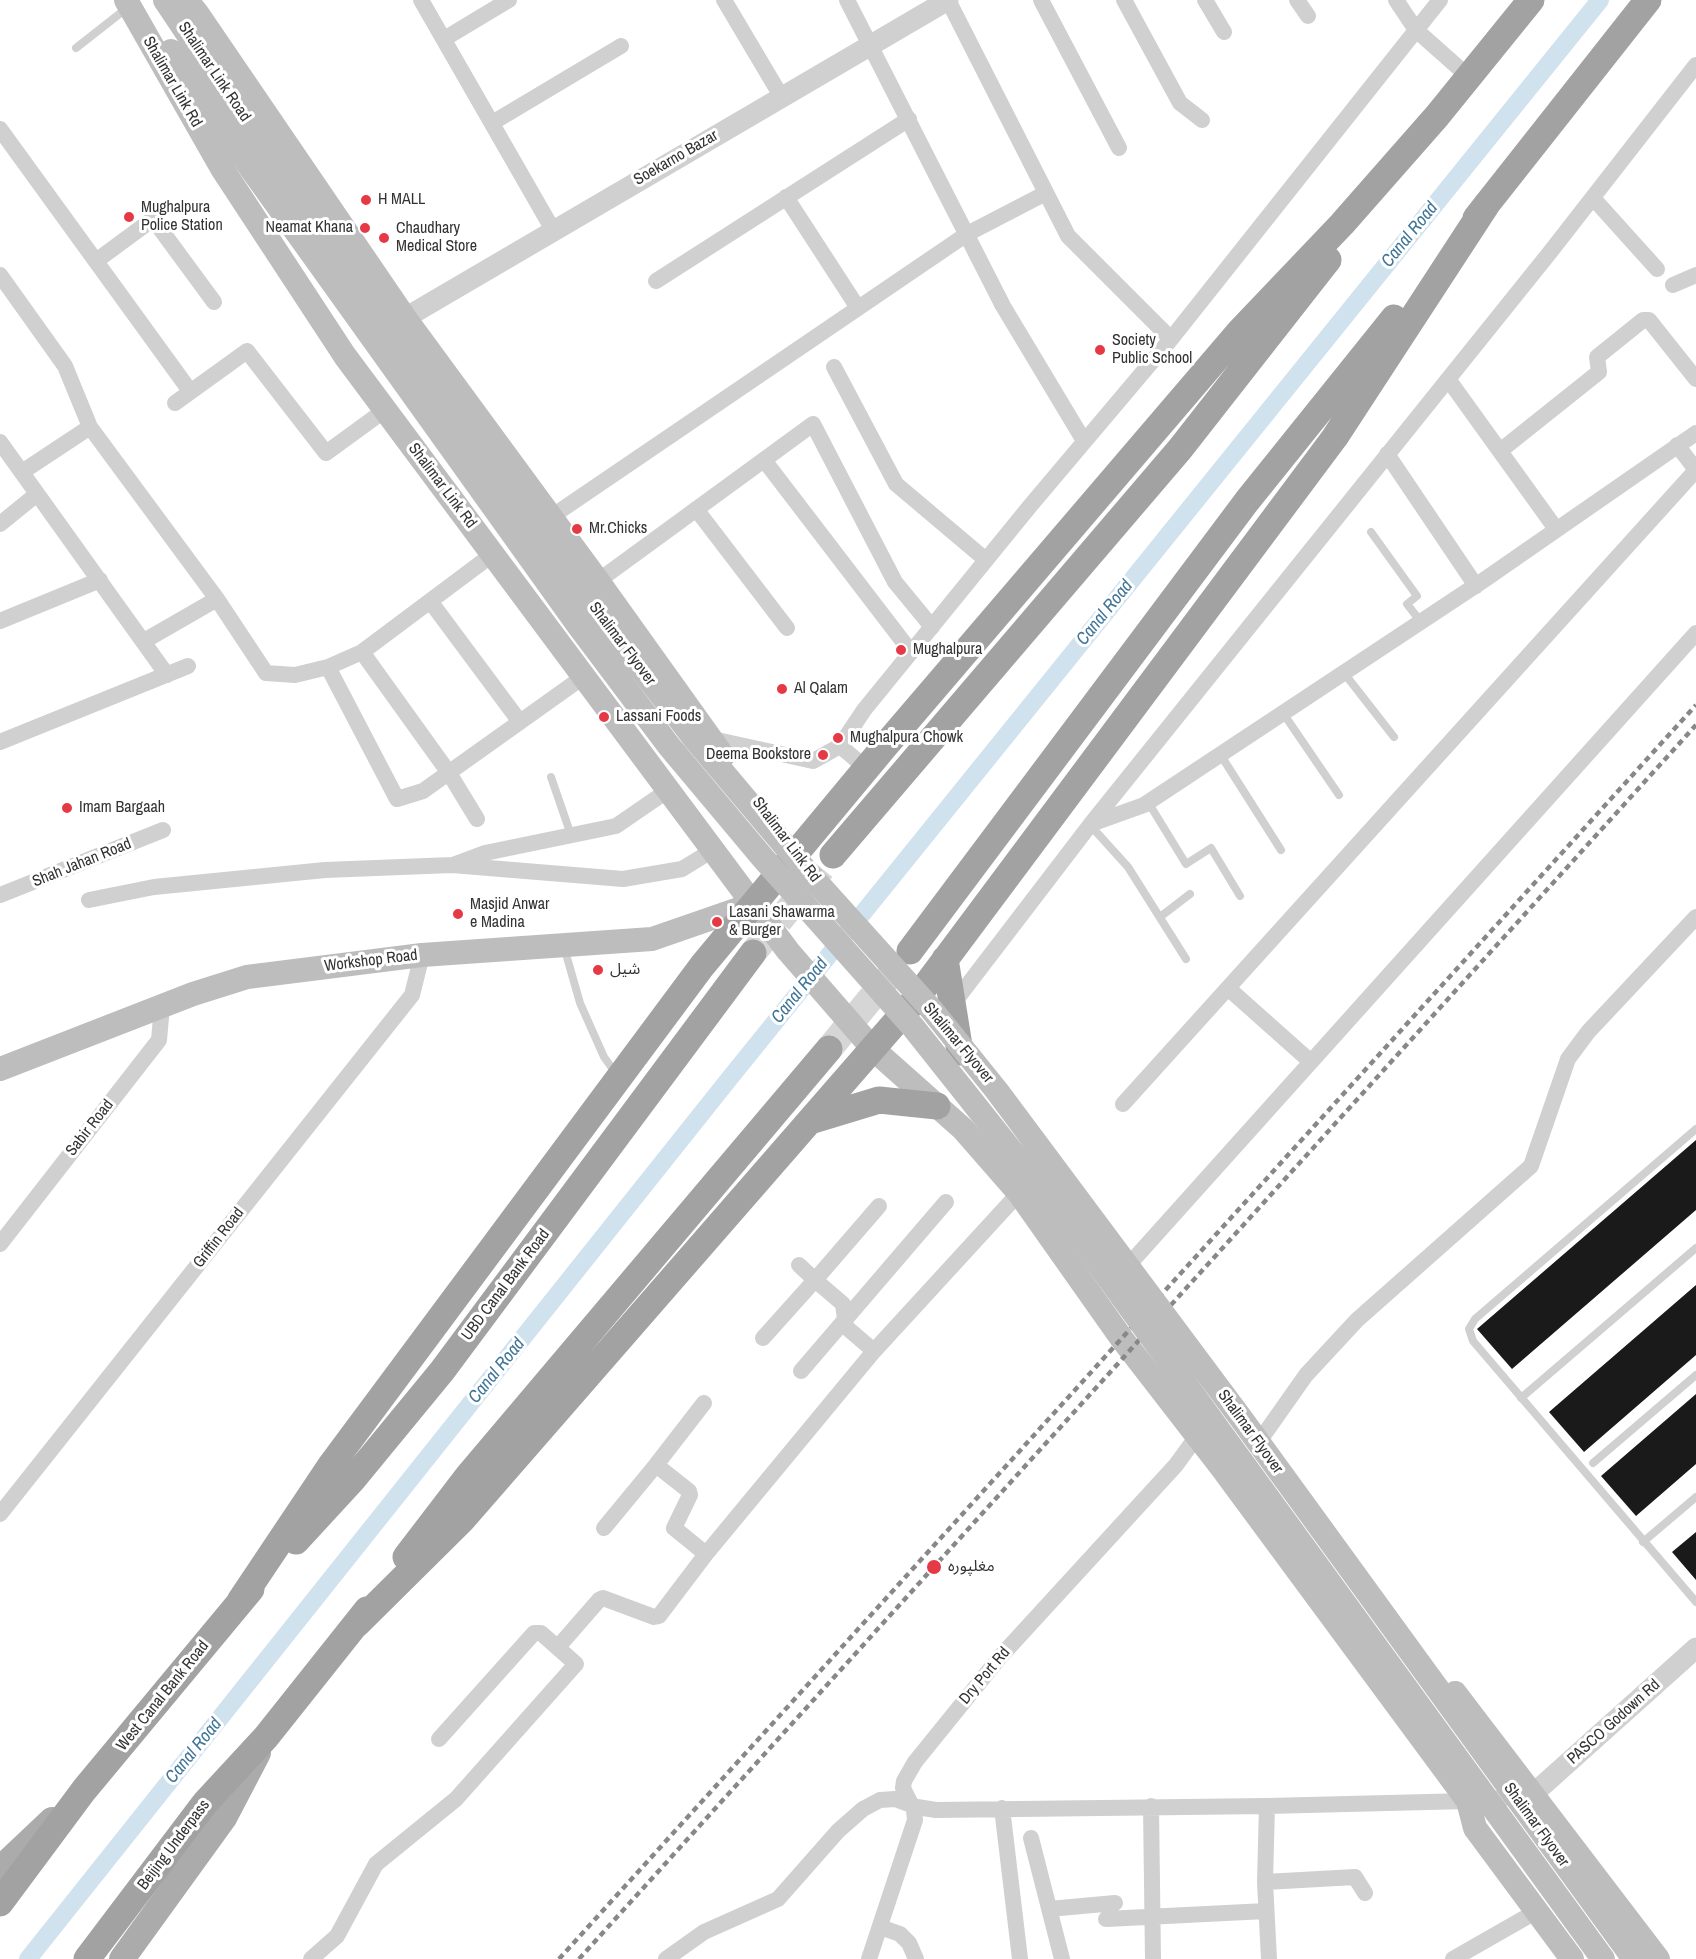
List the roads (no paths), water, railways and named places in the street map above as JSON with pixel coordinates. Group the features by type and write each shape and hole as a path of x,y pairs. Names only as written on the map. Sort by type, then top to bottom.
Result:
{"highway":[{"path":"240,1600 338,1456 702,966 866,768 1240,331 1342,224 1437,116 1531,0"},
{"path":"910,951 1240,510 1487,204 1647,0"},
{"path":"833,855 1180,449 1263,347 1437,116"},
{"path":"357,1624 462,1520 915,1000 1335,437 1487,204"},
{"name":"UBD Canal Bank Road","path":"240,1600 354,1478 442,1371 753,953"},
{"path":"945,959 960,1052"},
{"path":"357,1624 468,1476 829,1048"},
{"path":"810,1121 861,1103 879,1100 937,1106"},
{"name":"West Canal Bank Road","path":"84,1790 240,1600"},
{"name":"Beijing Underpass","path":"87,1959 205,1803 266,1737 357,1624"},
{"path":"0,1903 84,1790"}],"main road":[{"name":"Shalimar Link Road","path":"165,0 252,150"},
{"name":"Shalimar Link Rd","path":"186,0 405,318 598,581 708,738 823,888 1134,1259 1263,1436 1658,1959"},
{"name":"Shalimar Link Rd","path":"131,2 252,150"},
{"name":"Shalimar Link Rd","path":"131,2 223,170 345,356 667,791 788,951 838,1010 873,1049 992,1158 1115,1329 1468,1801"},
{"name":"Shalimar Flyover","path":"252,150 578,625 669,746 762,857 913,1027 1067,1221 1603,1959"},
{"name":"Shalimar Flyover","path":"252,150 694,738 802,866 931,1009 997,1091 1240,1417 1634,1959"},
{"name":"Workshop Road","path":"0,1069 162,1006 247,977 422,955 652,939 753,904"},
{"path":"1115,1329 1158,1291"},
{"path":"122,1959 224,1818 266,1737"},
{"path":"0,1869 84,1790"},
{"path":"1468,1801 1475,1828 1572,1959"}],"street":[{"path":"421,0 553,230"},
{"path":"444,39 509,0"},
{"path":"724,0 781,96"},
{"path":"847,0 1003,306 1084,441"},
{"name":"Soekarno Bazar","path":"405,318 948,0"},
{"path":"948,0 1068,236 1171,339"},
{"path":"1041,0 1119,148"},
{"path":"1124,0 1180,103 1202,120"},
{"path":"1204,0 1224,32"},
{"path":"1297,0 1308,16"},
{"path":"1396,0 1416,30 1469,77"},
{"path":"708,738 813,761 840,746 864,710 1084,441 1171,339 1440,0"},
{"path":"492,123 621,46"},
{"path":"953,1004 1090,825 1695,70"},
{"path":"656,280 909,119"},
{"path":"0,129 190,391"},
{"path":"551,517 967,234 1046,193"},
{"path":"786,197 858,308"},
{"path":"1593,198 1657,269"},
{"path":"96,261 153,219 214,302"},
{"path":"0,275 65,366 90,427 217,599 266,673 295,675 328,667 362,652 493,554"},
{"path":"1672,285 1696,275"},
{"path":"1500,452 1599,372 1597,357 1643,320 1649,320 1696,379"},
{"path":"175,403 244,352 249,352 326,453 385,410"},
{"path":"834,367 896,483 986,560"},
{"path":"1448,379 1556,529"},
{"path":"598,581 813,424 895,582 932,627"},
{"path":"22,472 90,427"},
{"path":"1090,825 1148,802 1476,586 1696,433"},
{"path":"0,444 167,675"},
{"path":"1123,1104 1696,470 1677,445"},
{"path":"1387,454 1476,586"},
{"path":"764,460 911,652"},
{"path":"0,524 37,494"},
{"path":"696,509 787,628"},
{"path":"0,621 100,580"},
{"path":"144,641 217,599"},
{"path":"430,601 520,722"},
{"path":"1134,1259 1696,633"},
{"path":"362,652 449,773 477,819"},
{"path":"0,742 188,666"},
{"path":"328,667 397,799 423,791 583,677"},
{"path":"840,746 866,768"},
{"path":"452,865 485,853 616,826 667,791"},
{"name":"Shah Jahan Road","path":"0,895 163,830"},
{"path":"89,900 154,887 313,871 452,865 623,879 682,869 713,850"},
{"path":"1263,1436 1306,1375 1357,1320 1530,1166 1568,1059 1588,1032 1696,917"},
{"name":"Griffin Road","path":"0,1514 412,995 422,955"},
{"path":"1229,989 1311,1062"},
{"name":"Sabir Road","path":"0,1244 159,1040 162,1006"},
{"path":"558,1647 603,1598 659,1617 706,1554 874,1350 1019,1193"},
{"path":"801,1371 946,1202"},
{"path":"763,1338 879,1206"},
{"path":"799,1265 843,1304 844,1323 874,1350"},
{"path":"604,1528 704,1403"},
{"name":"Dry Port Rd","path":"869,1959 915,1820 912,1805 905,1794 904,1781 915,1762 1000,1657 1176,1465 1197,1436"},
{"path":"656,1465 689,1491 690,1495 674,1527 706,1554"},
{"path":"311,1959 337,1936 376,1864 456,1799 576,1664 541,1633 534,1633 439,1739"},
{"name":"PASCO Godown Rd","path":"1532,1795 1696,1648"},
{"path":"666,1959 704,1932 778,1899 838,1831 871,1803 895,1799 936,1810 1267,1806 1468,1801 1532,1795"},
{"path":"1151,1806 1153,1959"},
{"path":"1267,1806 1265,1882 1269,1959"},
{"path":"1002,1808 1020,1959"},
{"path":"1030,1838 1062,1959"},
{"path":"1265,1882 1355,1877 1365,1893"},
{"path":"1049,1909 1115,1903"},
{"path":"1106,1919 1266,1911"},
{"path":"1453,1959 1537,1911"},
{"path":"880,1927 900,1934 909,1943 916,1959"}],"lane":[{"path":"76,48 131,2"},
{"path":"1371,532 1417,596 1407,604 1421,622"},
{"path":"1344,673 1394,737"},
{"path":"1283,713 1339,795"},
{"path":"1220,754 1281,850"},
{"path":"551,777 571,835"},
{"path":"1148,802 1186,864 1211,848 1240,897"},
{"path":"1090,825 1128,867 1186,959"},
{"path":"1160,917 1190,894"},
{"path":"564,946 580,1003 604,1057 619,1078"},
{"path":"1696,1129 1475,1319 1468,1329 1473,1341 1696,1602"},
{"path":"1521,1398 1696,1248"},
{"path":"1593,1463 1696,1375"},
{"path":"1643,1542 1696,1497"}],"waterway":[{"name":"Canal Road","path":"28,1959 729,1079 1600,0"}],"tunnel":[{"path":"753,953 833,855"},
{"path":"829,1049 910,951"}],"railway":[{"path":"559,1959 1696,705"},
{"path":"579,1959 1696,725"}],"place":[{"name":"H MALL","path":"366,200"},
{"name":"Mughalpura Police Station","path":"129,217"},
{"name":"Neamat Khana","path":"365,228"},
{"name":"Chaudhary Medical Store","path":"384,238"},
{"name":"Society Public School","path":"1100,350"},
{"name":"Mr.Chicks","path":"577,529"},
{"name":"Mughalpura","path":"901,650"},
{"name":"Al Qalam","path":"782,689"},
{"name":"Lassani Foods","path":"604,717"},
{"name":"Mughalpura Chowk","path":"838,738"},
{"name":"Deema Bookstore","path":"823,755"},
{"name":"Imam Bargaah","path":"67,808"},
{"name":"Masjid Anwar e Madina","path":"458,914"},
{"name":"Lasani Shawarma & Burger","path":"717,922"},
{"name":"شیل","path":"598,970"},
{"name":"مغلپورہ","path":"934,1567"}]}
